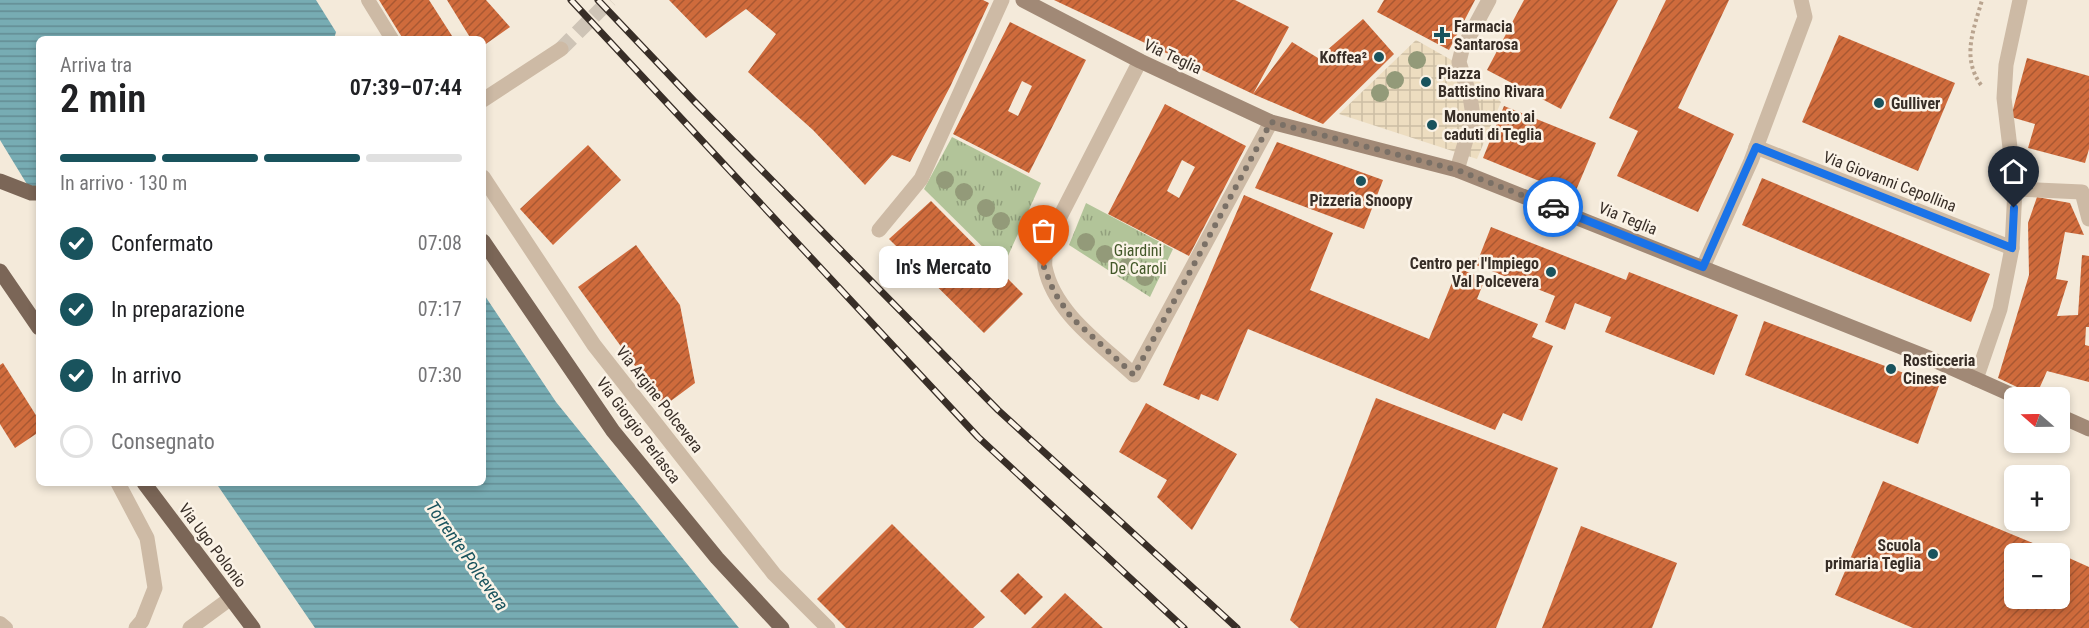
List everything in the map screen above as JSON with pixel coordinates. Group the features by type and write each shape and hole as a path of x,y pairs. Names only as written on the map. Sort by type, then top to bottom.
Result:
{"main road":[{"name":"Via Teglia","path":"1023,0 1140,61 1271,122 1457,170 1703,267 2004,391"},
{"path":"0,181 36,193"},
{"name":"Via Giorgio Perlasca","path":"486,245 613,431 717,558 782,628"},
{"path":"0,271 36,322"},
{"path":"2070,420 2089,429"},
{"name":"Via Ugo Polonio","path":"146,486 250,624"}],"street":[{"path":"879,230 921,179 1002,0"},
{"path":"1457,170 1473,116 1470,96 1459,62 1462,50 1489,0"},
{"path":"1703,267 1756,147 1805,16 1801,0"},
{"path":"1976,379 2000,309 2012,248 2015,189 2004,98 2006,65 2020,0"},
{"path":"486,98 561,49"},
{"path":"1140,61 1046,244 1044,267 1054,292 1071,317 1134,375 1271,122"},
{"name":"Via Giovanni Cepollina","path":"1756,147 2012,248"},
{"name":"Via Argine Polcevera","path":"486,182 594,345 774,574 828,628"},
{"path":"2015,189 2082,192 2089,219"},
{"path":"120,486 147,538 155,588 142,621 136,628"},
{"path":"190,628 208,623 231,598"}],"lane":[{"path":"368,0 390,36"},
{"path":"0,623 6,628"}],"path":[{"path":"1982,0 1969,44 1969,58 1972,70 1980,83 1990,92 2004,98"}],"green space":[{"path":"952,137 1041,183 1003,267 924,189"},
{"name":"Giardini De Caroli","path":"1086,203 1173,249 1150,297 1069,245"}],"shaded area":[{"name":"Piazza Battistino Rivara","path":"1416,40 1455,62 1459,62 1501,102 1477,159 1339,114"}],"water":[{"path":"0,0 316,0 336,32 335,36 36,36 36,199 0,140"},
{"name":"Torrente Polcevera","path":"486,297 556,402 739,628 315,628 218,486 486,486"}],"building":[{"path":"379,0 429,0 452,36 401,36"},
{"path":"447,0 486,0 510,27 486,44 486,36 469,36"},
{"path":"669,0 983,0 989,3 950,87 910,162 892,155 865,185 813,130 748,72 776,34 746,9 706,38"},
{"path":"1054,0 1235,0 1289,27 1253,94"},
{"path":"1384,0 1475,0 1449,50 1377,12"},
{"path":"1524,0 1618,0 1561,109 1487,70"},
{"path":"1666,0 1729,0 1678,108 1734,134 1698,212 1617,176 1638,131 1609,118"},
{"path":"1363,19 1394,54 1323,124 1253,94 1292,42 1318,58"},
{"path":"1010,22 1086,60 1029,173 953,134","holes":["1022,81 1032,86 1018,116 1008,111"]},
{"name":"Gulliver","path":"1839,35 1955,83 1918,171 1802,122"},
{"path":"2027,58 2089,76 2089,149 2085,163 2028,148 2035,124 2011,117"},
{"path":"1165,104 1246,146 1189,256 1108,214","holes":["1182,160 1195,167 1179,198 1167,191"]},
{"path":"1504,106 1596,143 1574,195 1483,158"},
{"path":"1277,142 1383,180 1364,229 1255,188"},
{"path":"588,145 621,180 553,245 520,209"},
{"path":"1762,178 1990,274 1971,322 1742,225"},
{"path":"1244,195 1333,233 1310,290 1429,339 1458,268 1485,279 1477,299 1538,324 1532,337 1553,346 1522,421 1503,413 1495,430 1248,329 1218,401 1201,394 1199,400 1163,385"},
{"path":"2037,197 2070,203 2084,235 2065,232 2056,279 2068,281 2057,316 2078,315 2082,255 2089,256 2089,327 2086,327 2085,345 2089,346 2089,382 2047,371 2040,387 2017,387 1998,378 2029,275 2028,223"},
{"path":"931,201 1023,294 984,333 889,239"},
{"path":"1491,227 1626,280 1629,272 1738,315 1714,375 1605,332 1611,317 1575,303 1565,330 1545,322 1555,296 1476,265"},
{"path":"636,245 680,305 695,383 664,406 578,287"},
{"path":"1764,321 1939,386 1918,444 1745,375"},
{"path":"3,363 36,415 36,434 15,448 0,424 0,365"},
{"path":"1376,398 1558,468 1496,628 1299,628 1290,620"},
{"path":"1146,403 1237,454 1192,530 1157,497 1167,480 1119,452"},
{"name":"Scuola primaria Teglia","path":"1883,481 2033,543 2004,543 2004,609 2070,609 2070,558 2089,567 2089,628 1913,628 1835,595"},
{"path":"892,524 985,617 973,628 846,628 817,599"},
{"path":"1581,526 1677,563 1652,628 1542,628"},
{"path":"1018,573 1043,597 1025,615 1000,591"},
{"path":"1065,593 1103,628 1031,628"}],"tunnel":[{"path":"561,49 610,0"}],"railway":[{"path":"571,0 978,437 1184,628"},
{"path":"598,0 694,101 998,410 1237,628"}],"way so far":[{"path":"1044,267 1054,292 1071,317 1134,375 1271,122 1457,170 1553,207"}],"place":[{"name":"Farmacia Santarosa","path":"1442,35"},
{"name":"Koffea²","path":"1379,57"},
{"name":"Piazza Battistino Rivara","path":"1426,82"},
{"name":"Gulliver","path":"1879,103"},
{"name":"Monumento ai caduti di Teglia","path":"1432,125"},
{"name":"Pizzeria Snoopy","path":"1361,181"},
{"name":"In's Mercato","path":"1044,267"},
{"name":"Centro per l'Impiego Val Polcevera","path":"1551,272"},
{"name":"Rosticceria Cinese","path":"1891,369"},
{"name":"Scuola primaria Teglia","path":"1933,554"}],"route":[{"path":"1553,207 1703,267 1756,147 2012,248 2014,208"}]}
